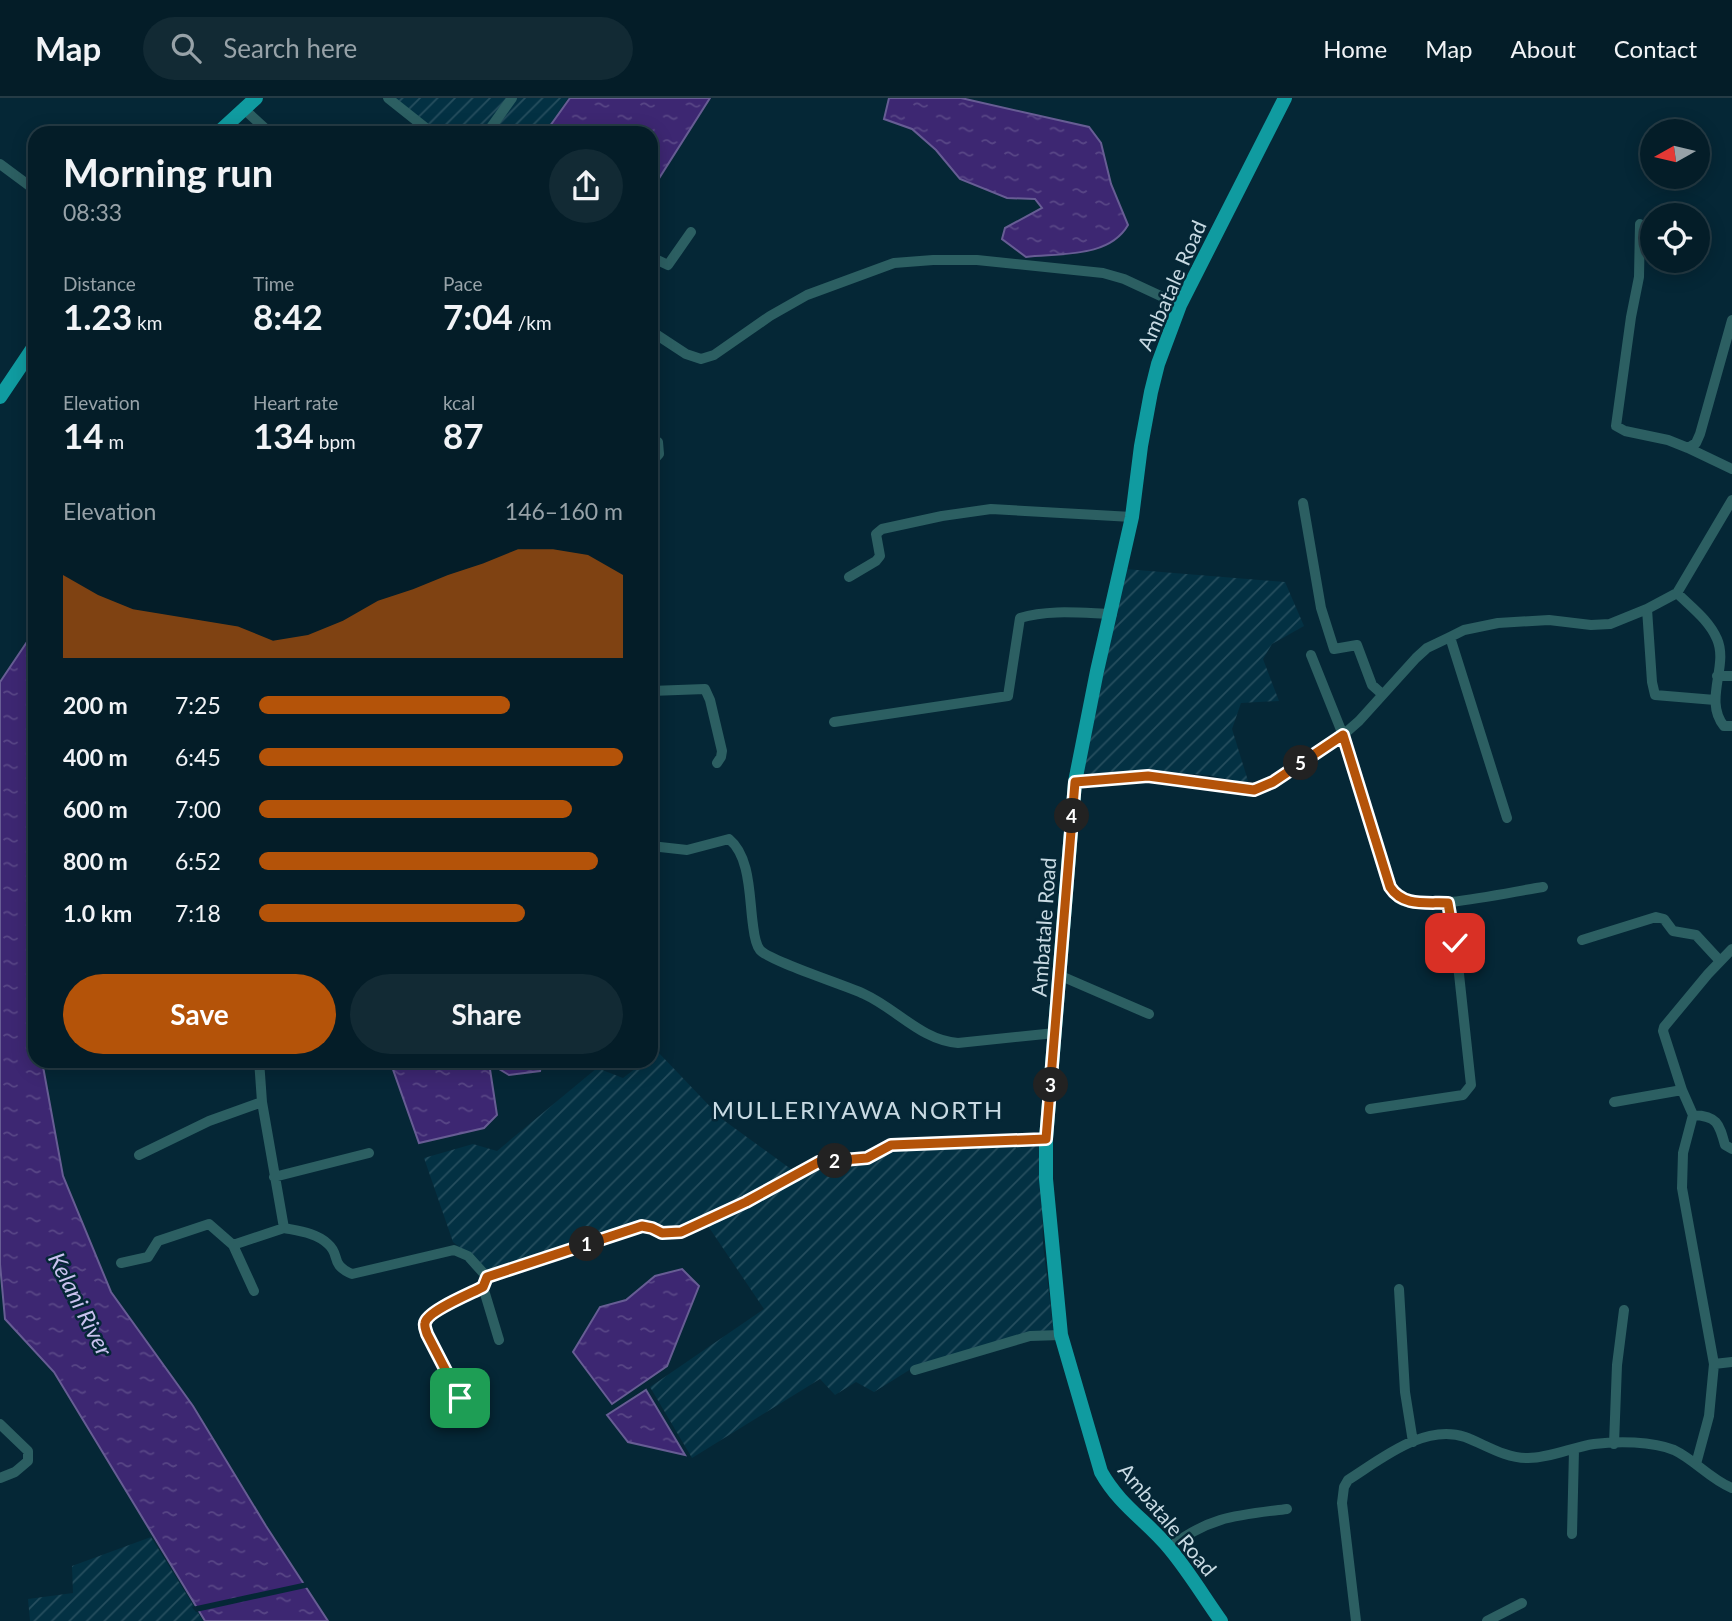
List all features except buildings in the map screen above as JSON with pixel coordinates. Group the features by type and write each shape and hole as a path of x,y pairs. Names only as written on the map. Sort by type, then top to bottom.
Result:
{"main road":[{"path":"226,126 256,98"},
{"name":"Ambatale Road","path":"1221,1621 1169,1548 1127,1508 1111,1490 1101,1472 1061,1335 1046,1179 1046,1139 1075,782 1132,517 1151,392 1158,364 1180,305 1286,98"},
{"path":"0,397 28,355"}],"street":[{"path":"388,98 423,126"},
{"path":"492,126 512,98"},
{"path":"244,109 262,126"},
{"path":"0,164 28,185"},
{"path":"1640,224 1639,277 1616,426 1626,431 1668,440 1732,470"},
{"path":"658,260 668,265 691,232"},
{"path":"658,335 687,354 701,359 714,355 770,316 807,295 894,263 933,260 977,260 1103,273 1136,284 1180,305"},
{"path":"1688,448 1696,443 1700,434 1732,320"},
{"path":"658,442 658,455"},
{"path":"1075,782 1148,776 1254,790 1273,782 1343,735 1416,658 1427,648 1450,637 1498,623 1549,620 1591,625 1610,624 1677,593 1732,500"},
{"path":"1303,503 1321,608 1334,649 1357,645 1372,685 1382,694"},
{"path":"849,577 880,556 876,534 882,529 942,516 992,509 1017,509 1132,517"},
{"path":"1677,593 1709,625 1717,638 1720,659 1715,700 1721,723 1724,726 1732,726"},
{"path":"1647,609 1655,695 1715,700"},
{"path":"834,722 1008,696 1020,618 1032,614 1063,612 1112,614"},
{"path":"1450,637 1507,818"},
{"path":"1311,655 1343,735 1390,887 1395,895 1403,901 1448,903 1543,887"},
{"path":"1717,676 1732,676"},
{"path":"658,691 705,689 722,751 718,763"},
{"path":"658,847 687,850 729,839 737,846 743,860 759,949 769,957 867,995 943,1042 958,1044 1055,1033"},
{"path":"1370,1109 1463,1095 1471,1085 1448,903"},
{"path":"1582,940 1656,917 1664,919 1673,931 1696,935 1720,961"},
{"path":"1696,1464 1709,1416 1714,1364 1682,1188 1683,1153 1693,1115 1663,1031 1732,949"},
{"path":"1061,976 1149,1014"},
{"path":"260,1068 262,1102 284,1228"},
{"path":"1614,1102 1682,1090"},
{"path":"139,1155 209,1121 262,1102"},
{"path":"1693,1115 1709,1116 1716,1121 1725,1145 1732,1149"},
{"path":"464,1405 427,1334 425,1323 427,1318 485,1282 642,1226 662,1233 681,1232 746,1202 819,1162 867,1158 891,1145 1046,1139"},
{"path":"274,1177 369,1153"},
{"path":"121,1263 148,1258 158,1241 209,1224 233,1245 254,1291"},
{"path":"233,1245 284,1228 324,1240 331,1245 336,1264 352,1274 454,1250 468,1256 485,1282 499,1340"},
{"path":"1399,1289 1405,1392 1413,1443"},
{"path":"1614,1444 1617,1365 1624,1310"},
{"path":"915,1370 1030,1336 1061,1335"},
{"path":"1714,1364 1732,1362"},
{"path":"0,1424 28,1451 28,1461 15,1472 0,1478"},
{"path":"1356,1621 1342,1503 1344,1487 1348,1480 1368,1467 1399,1448 1413,1443 1442,1434 1461,1436 1512,1456 1527,1458 1592,1444 1643,1444 1673,1450 1718,1482 1732,1488"},
{"path":"1572,1534 1574,1450"},
{"path":"1169,1548 1189,1531 1227,1517 1287,1509"},
{"path":"1487,1621 1522,1603"}],"shaded area":[{"path":"384,98 568,98 550,126 418,126"},
{"path":"1125,569 1285,582 1304,626 1272,644 1263,659 1279,701 1241,703 1232,729 1249,784 1209,775 1142,771 1111,777 1082,778"},
{"path":"658,1052 722,1119 795,1172 681,1228 662,1229 645,1221 492,1273 453,1242 424,1158 473,1144 497,1151 597,1068 623,1078 636,1068 658,1068"},
{"path":"1041,1143 1043,1245 1054,1334 911,1369 874,1392 856,1382 835,1395 820,1379 692,1458 650,1387 764,1309 706,1223 818,1165 825,1168 866,1164 893,1150"},
{"path":"151,1537 203,1621 30,1621 28,1599 73,1593 72,1566"}],"water":[{"path":"570,98 710,98 658,180 658,126 550,126"},
{"path":"889,98 961,98 1089,127 1101,143 1111,184 1128,225 1120,236 1097,249 1026,257 1002,239 1005,228 1042,208 1035,199 1007,198 960,179 936,150 912,129 884,119"},
{"name":"Kelani River","path":"28,640 28,1068 43,1068 63,1176 111,1292 193,1406 328,1621 205,1621 54,1372 5,1319 0,1264 0,682"},
{"path":"393,1068 490,1068 497,1115 484,1128 419,1143"},
{"path":"497,1068 541,1068 540,1071 509,1075"},
{"path":"682,1269 699,1286 667,1366 612,1404 573,1352 600,1307 626,1300 655,1276"},
{"path":"646,1390 685,1455 628,1442 607,1415"}],"pier":[{"path":"307,1582 310,1587 196,1612 192,1607"}],"district":[{"name":"MULLERIYAWA NORTH","path":"858,1109"}],"route":[{"path":"460,1398 427,1334 425,1323 427,1318 444,1307 483,1287 487,1277 642,1226 662,1233 681,1232 746,1202 819,1162 867,1158 891,1145 1046,1139 1075,782 1148,776 1245,791 1254,790 1273,782 1343,735 1390,887 1403,901 1448,903 1455,943"}]}
